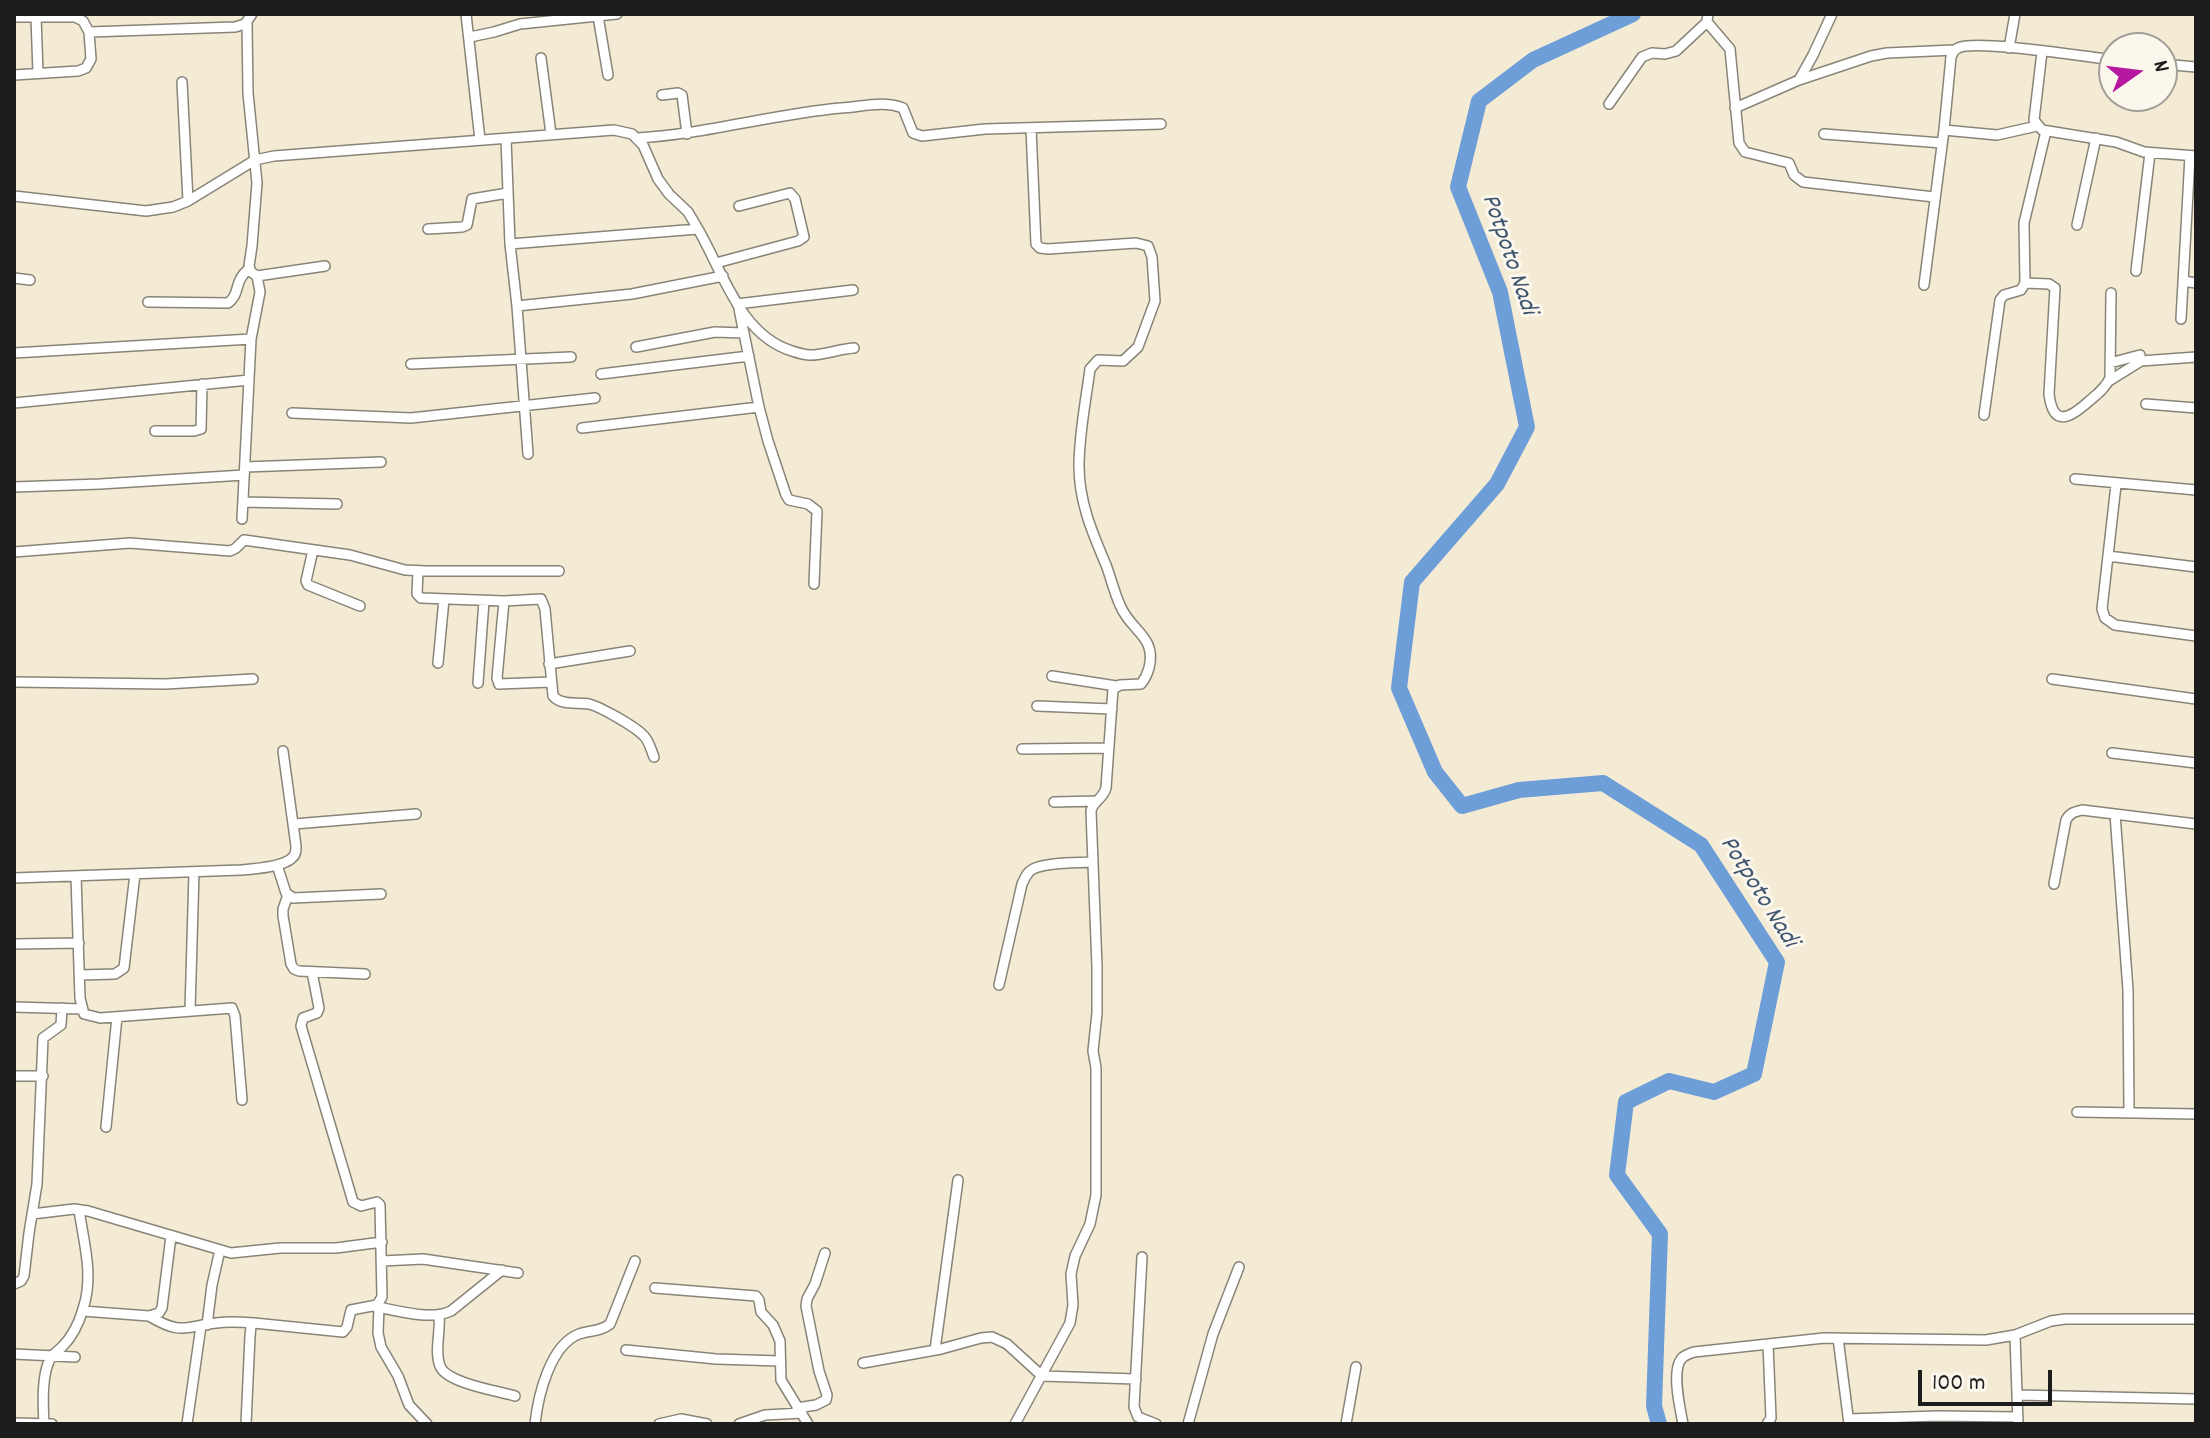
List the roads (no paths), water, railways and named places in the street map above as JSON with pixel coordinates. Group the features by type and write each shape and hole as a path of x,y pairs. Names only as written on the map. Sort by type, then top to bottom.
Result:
{"street":[{"path":"466,14 480,140"},
{"path":"470,37 520,24 617,14"},
{"path":"1799,80 1832,14"},
{"path":"2009,48 2015,14"},
{"path":"598,16 608,75"},
{"path":"14,17 80,18 89,32 91,59 86,68 78,71 14,75"},
{"path":"36,17 38,73"},
{"path":"89,32 235,27 250,18"},
{"path":"242,519 251,339 260,292 253,272 257,195 248,93 250,18"},
{"path":"1609,104 1642,57 1676,51 1707,18 1730,49 1739,143 1747,154 1785,161 1797,179 1803,182 1934,197"},
{"path":"1735,108 1799,80 1887,53 1954,50 1970,45 2098,58"},
{"path":"1924,285 1954,50"},
{"path":"2041,128 2034,120 2042,52"},
{"path":"541,58 551,134"},
{"path":"182,82 188,201"},
{"path":"662,95 682,95 687,134"},
{"path":"638,138 687,134 820,110 879,104 899,106 906,111 916,136 985,129 1161,124"},
{"path":"1031,128 1036,244 1048,249 1136,243 1148,246 1152,257 1155,301 1138,347 1123,361 1098,360 1090,369 1079,465 1089,528 1122,610 1147,639 1152,658 1144,681 1136,685 1116,686 1052,676"},
{"path":"1944,130 1997,135 2041,128 2116,142 2150,153 2193,156 2190,248 2183,281 2181,319"},
{"path":"1984,415 2000,300 2004,295 2021,290 2025,283 2024,223 2041,128"},
{"path":"14,196 146,211 188,201 255,160 274,156 614,130 638,138 658,179 688,212 738,306 766,339 785,349 812,355 854,348"},
{"path":"1824,134 1942,143"},
{"path":"2077,225 2096,138"},
{"path":"506,139 510,244 528,454"},
{"path":"2136,271 2150,153"},
{"path":"428,229 467,225 472,199 508,193"},
{"path":"716,263 804,237 795,199 790,193 739,206"},
{"path":"510,244 698,229"},
{"path":"148,302 228,303 234,298 240,277 253,272 325,266"},
{"path":"517,306 632,294 723,276"},
{"path":"14,278 30,280"},
{"path":"2183,281 2196,283"},
{"path":"2025,283 2049,284 2055,288 2049,394 2054,414 2061,417 2073,415 2109,381 2141,361 2196,357"},
{"path":"738,306 853,290"},
{"path":"2109,381 2111,293"},
{"path":"738,306 759,407 786,495 789,500 808,504 817,511 814,584"},
{"path":"636,347 715,332 744,333"},
{"path":"14,353 251,339"},
{"path":"2110,363 2140,355"},
{"path":"601,374 749,356"},
{"path":"411,364 571,357"},
{"path":"14,403 249,380"},
{"path":"155,431 201,429 202,384"},
{"path":"292,413 411,418 595,398"},
{"path":"2146,404 2196,408"},
{"path":"582,428 759,407"},
{"path":"14,487 100,484 381,462"},
{"path":"2075,479 2196,490"},
{"path":"2116,485 2102,609 2107,621 2115,625 2196,636"},
{"path":"243,502 337,504"},
{"path":"14,552 130,543 230,551 244,540 350,555 405,570 559,571"},
{"path":"313,550 306,581 308,585 360,606"},
{"path":"2108,556 2196,567"},
{"path":"418,571 418,597 484,601 537,598 544,602 551,691 556,700 597,707 643,735 654,757"},
{"path":"438,663 444,599"},
{"path":"478,683 484,601"},
{"path":"504,601 499,684 551,682"},
{"path":"549,664 630,651"},
{"path":"14,682 165,684 253,679"},
{"path":"2052,679 2196,699"},
{"path":"1015,1424 1070,1323 1073,1305 1071,1274 1075,1256 1090,1224 1096,1195 1096,1068 1093,1044 1097,967 1091,811 1106,788 1113,689 1116,686"},
{"path":"1037,706 1112,709"},
{"path":"1022,749 1109,748"},
{"path":"14,878 241,870 277,865 292,859 296,846 283,751"},
{"path":"2112,753 2196,763"},
{"path":"1054,802 1097,801"},
{"path":"2054,884 2069,815 2082,810 2196,824"},
{"path":"294,824 416,814"},
{"path":"2115,814 2128,990 2129,1111"},
{"path":"999,985 1026,875 1041,866 1092,862"},
{"path":"277,865 288,895 283,916 294,969 365,974"},
{"path":"190,1011 194,872"},
{"path":"80,975 115,974 124,968 135,874"},
{"path":"76,876 84,1014 117,1017 227,1008 234,1010 242,1100"},
{"path":"288,895 299,899 381,894"},
{"path":"14,944 79,943"},
{"path":"312,972 319,1008 317,1013 303,1018 301,1026 353,1202 361,1206 377,1202 380,1205 382,1297 375,1307"},
{"path":"14,1007 82,1009"},
{"path":"14,1284 24,1276 37,1184 43,1038 61,1025 62,1008"},
{"path":"106,1127 117,1017"},
{"path":"14,1076 43,1076"},
{"path":"2077,1112 2196,1114"},
{"path":"935,1350 958,1180"},
{"path":"32,1214 79,1210 231,1253 280,1248 336,1248 382,1242"},
{"path":"44,1424 48,1365 69,1338 83,1311 89,1275 79,1210"},
{"path":"83,1311 149,1316 159,1313 171,1236"},
{"path":"187,1424 220,1250"},
{"path":"739,1424 765,1415 800,1411 826,1400 806,1306 825,1253"},
{"path":"1142,1257 1135,1412 1142,1419 1156,1424"},
{"path":"382,1261 423,1259 518,1273"},
{"path":"535,1424 539,1396 556,1356 568,1340 610,1324 635,1261"},
{"path":"1188,1424 1213,1334 1239,1267"},
{"path":"149,1316 174,1329 231,1322 339,1332 346,1330 351,1310 375,1307 439,1315 451,1311 502,1270"},
{"path":"655,1288 756,1296 761,1312 777,1333 781,1351 781,1380 808,1424"},
{"path":"375,1307 381,1347 398,1376 409,1405 427,1424"},
{"path":"439,1315 438,1356 444,1372 456,1379 515,1396"},
{"path":"1683,1424 1678,1366 1683,1357 1704,1350 1838,1338 1986,1340 2015,1335 2065,1319 2196,1319"},
{"path":"246,1424 250,1336 254,1323"},
{"path":"1838,1338 1849,1422 2018,1420 2015,1335"},
{"path":"863,1363 992,1337 1007,1344 1042,1376 1136,1379"},
{"path":"1767,1424 1771,1418 1768,1344"},
{"path":"626,1350 716,1359 780,1361"},
{"path":"14,1354 75,1357"},
{"path":"1346,1424 1356,1367"},
{"path":"2017,1395 2196,1399"},
{"path":"659,1424 681,1419 707,1424"},
{"path":"14,1423 52,1424"}],"waterway":[{"name":"Potpoto Nadi","path":"1633,14 1533,60 1479,101 1458,187 1500,292 1527,427 1497,484 1412,582 1399,688 1435,772 1462,806 1519,790 1603,783 1701,845 1777,962 1754,1074 1714,1092 1669,1081 1626,1102 1617,1175 1660,1234 1654,1406 1659,1424"}]}
